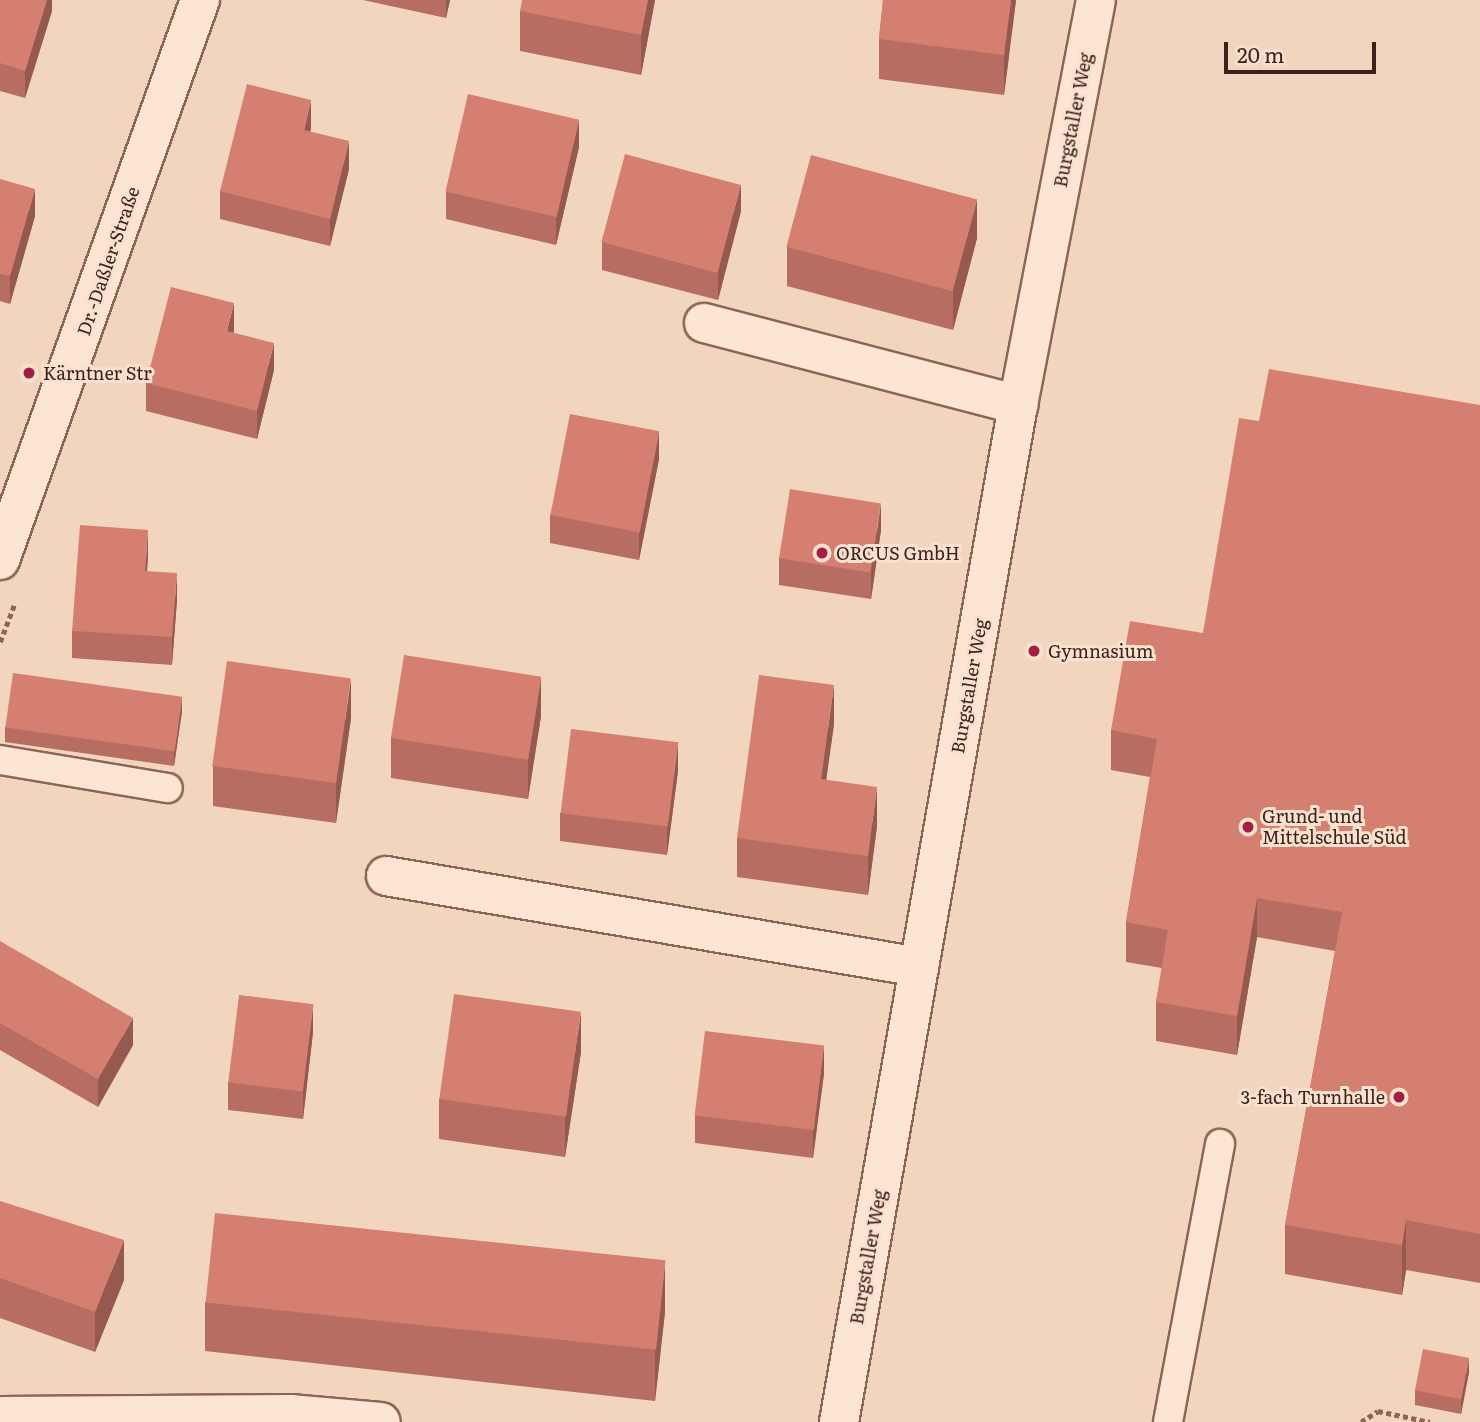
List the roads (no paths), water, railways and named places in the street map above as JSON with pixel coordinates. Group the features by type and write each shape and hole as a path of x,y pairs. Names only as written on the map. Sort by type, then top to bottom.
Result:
{"street":[{"name":"Dr.-Daßler-Straße","path":"0,560 200,0"},
{"name":"Burgstaller Weg","path":"839,1422 1018,405 1096,0"},
{"path":"704,323 1018,405"},
{"path":"386,876 919,967"},
{"path":"0,1416 290,1414 382,1422"}],"lane":[{"path":"0,760 168,788"},
{"path":"1168,1422 1220,1144"}],"place":[{"name":"Kärntner Str","path":"29,373"},
{"name":"ORCUS GmbH","path":"822,553"},
{"name":"Gymnasium","path":"1034,651"},
{"name":"Grund- und Mittelschule Süd","path":"1248,827"},
{"name":"3-fach Turnhalle","path":"1399,1097"}]}
